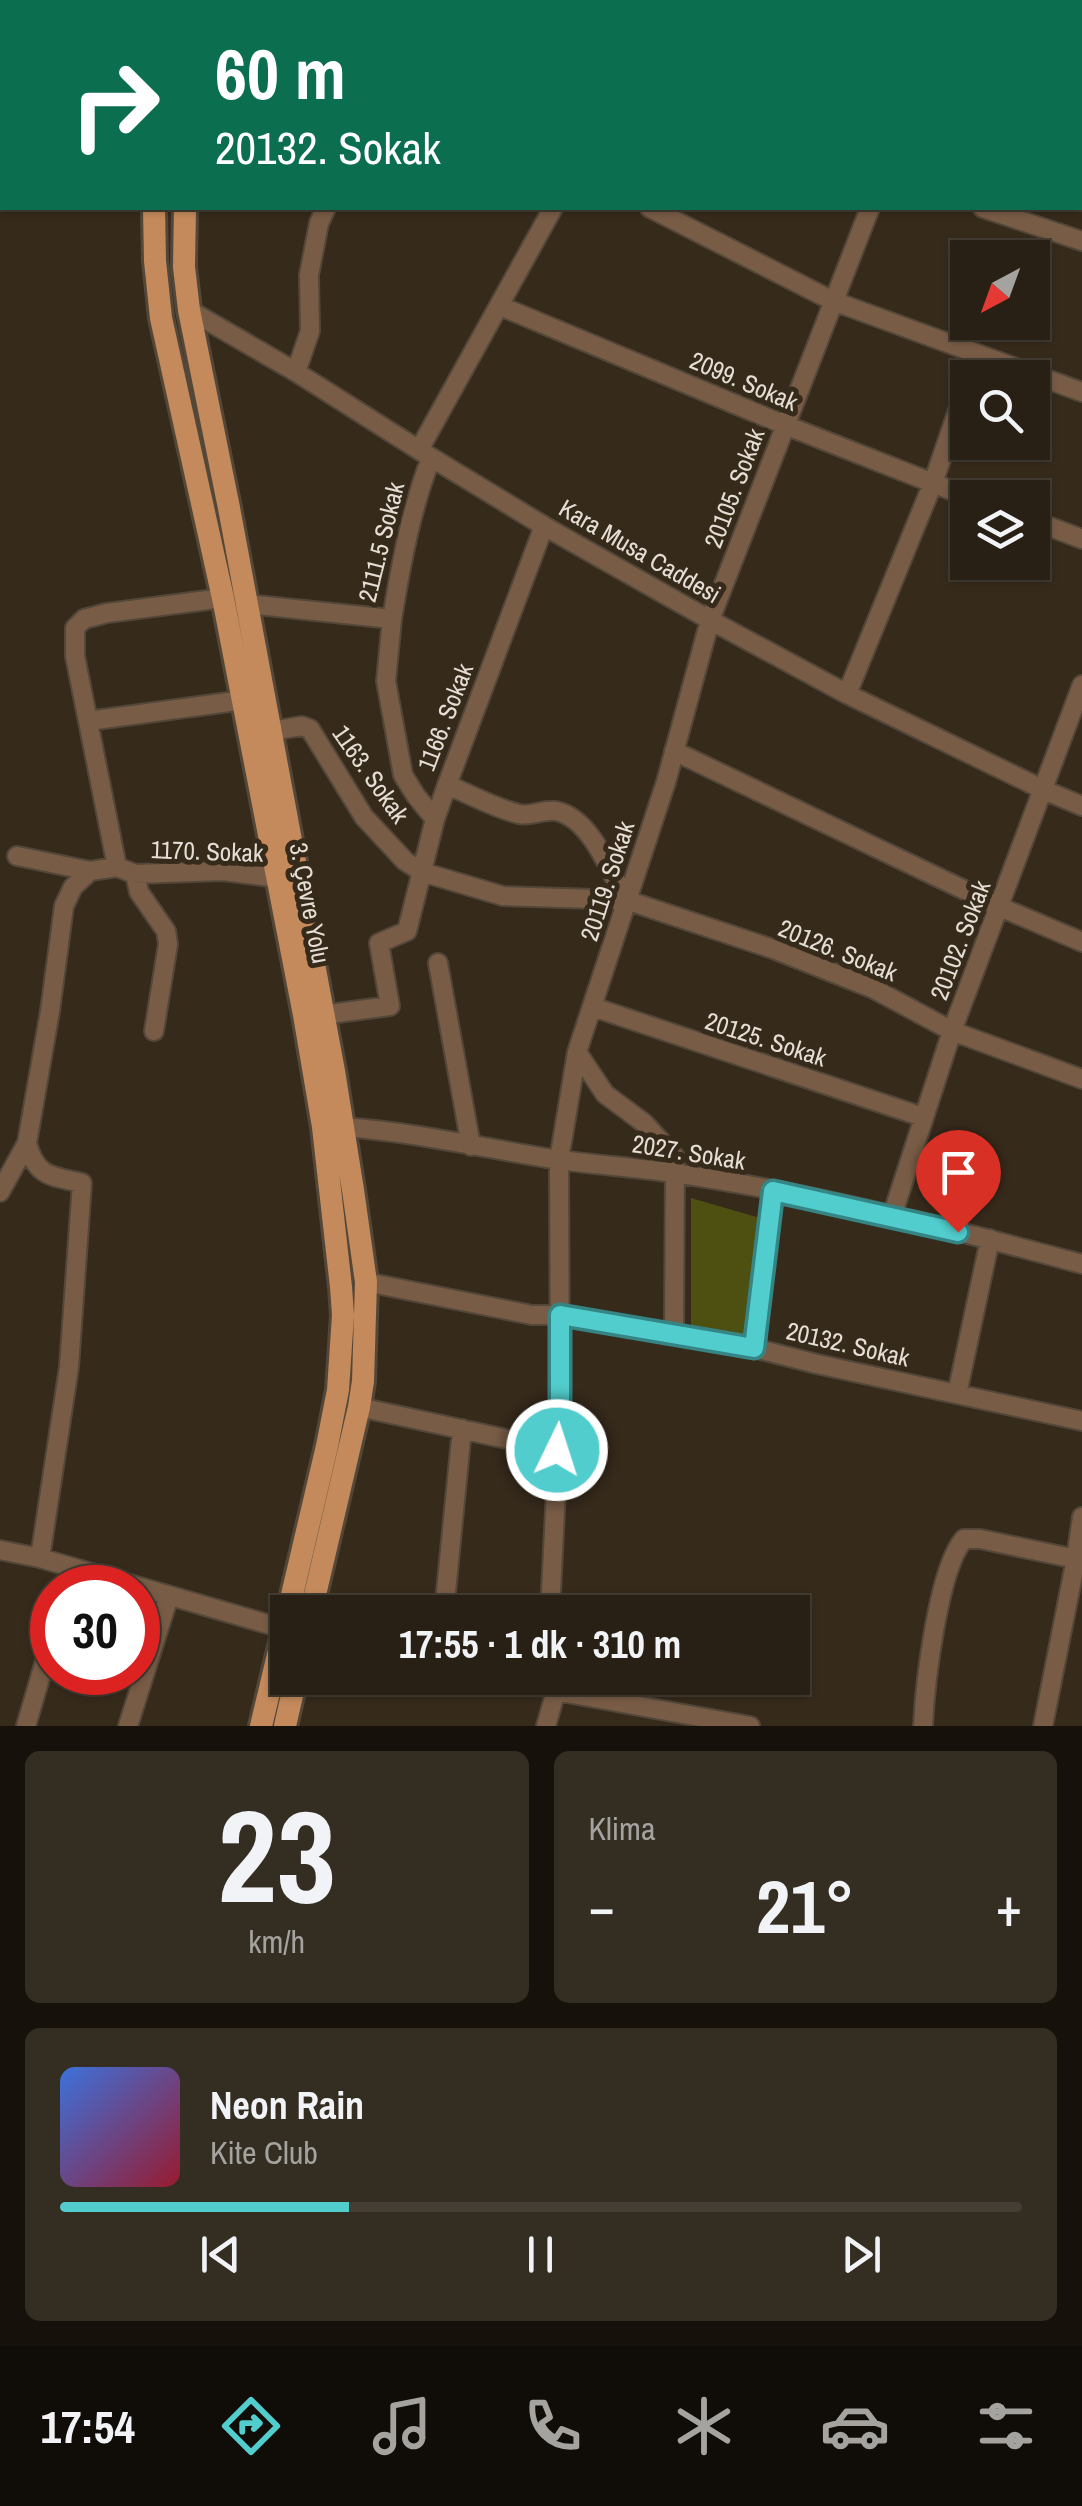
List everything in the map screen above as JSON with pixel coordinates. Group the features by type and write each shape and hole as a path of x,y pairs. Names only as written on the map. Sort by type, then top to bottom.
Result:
{"main road":[{"name":"3. Çevre Yolu","path":"154,210 161,318 224,598 323,1126 342,1315 338,1390 293,1595"},
{"name":"3. Çevre Yolu","path":"185,210 184,267 189,310 343,1127 366,1282 360,1407 315,1595"},
{"name":"3. Çevre Yolu","path":"261,1726 270,1690"},
{"path":"285,1726 292,1695"}],"street":[{"path":"296,372 310,332 309,276 325,210"},
{"name":"2111.5 Sokak","path":"247,604 392,619 425,454 552,210"},
{"path":"654,210 833,301 1082,392"},
{"name":"20105. Sokak","path":"710,620 869,210"},
{"path":"989,210 1082,241"},
{"name":"2099. Sokak","path":"500,306 950,490"},
{"name":"Kara Musa Caddesi","path":"189,310 544,526 710,620 847,694 1082,806"},
{"path":"975,360 977,353"},
{"path":"847,694 950,432"},
{"name":"1166. Sokak","path":"322,1015 390,1006 378,942 407,931 446,785 544,526"},
{"path":"1050,527 1082,539"},
{"path":"154,1031 168,944 166,931 126,871 88,721 75,656 75,628 84,619 108,613 224,598"},
{"path":"392,619 386,681 403,775 436,819"},
{"name":"20119. Sokak","path":"551,1595 560,1409 559,1160 577,1052 674,750 710,620"},
{"name":"20102. Sokak","path":"892,1216 952,1030 1082,685"},
{"path":"88,721 244,700"},
{"name":"1163. Sokak","path":"270,731 302,726 310,729 364,817 405,861 422,872"},
{"path":"674,750 1082,942"},
{"path":"446,785 522,816 558,812 578,821 626,900"},
{"path":"17,856 90,871"},
{"path":"0,1192 27,1142 64,906 73,887 90,871"},
{"name":"1170. Sokak","path":"90,871 223,871 277,878"},
{"name":"20126. Sokak","path":"422,872 503,896 626,900 772,949 874,989 952,1030 1082,1078"},
{"path":"438,963 471,1146"},
{"name":"20125. Sokak","path":"593,1007 924,1118"},
{"path":"577,1052 605,1094 644,1122 675,1157 674,1334"},
{"name":"2027. Sokak","path":"343,1127 390,1130 471,1146 674,1173 773,1191 990,1239 1082,1264"},
{"path":"27,1142 32,1162 46,1174 82,1182 70,1367 40,1558"},
{"path":"754,1348 773,1191"},
{"path":"957,1394 990,1239"},
{"name":"20132. Sokak","path":"366,1282 532,1315 560,1315 754,1348 1082,1421"},
{"path":"360,1407 557,1450"},
{"path":"446,1595 462,1428"},
{"path":"1044,1726 1082,1516"},
{"path":"924,1726 924,1693 945,1580 956,1548 964,1539 1076,1559"},
{"path":"0,1550 63,1565"},
{"path":"160,1593 270,1617"},
{"path":"128,1726 169,1596"},
{"path":"26,1726 35,1695"},
{"path":"546,1726 549,1695"},
{"path":"599,1695 750,1726"}],"shaded area":[{"path":"691,1198 760,1218 744,1339 691,1331"}],"route":[{"path":"557,1450 560,1315 754,1348 773,1191 958,1232"}]}
